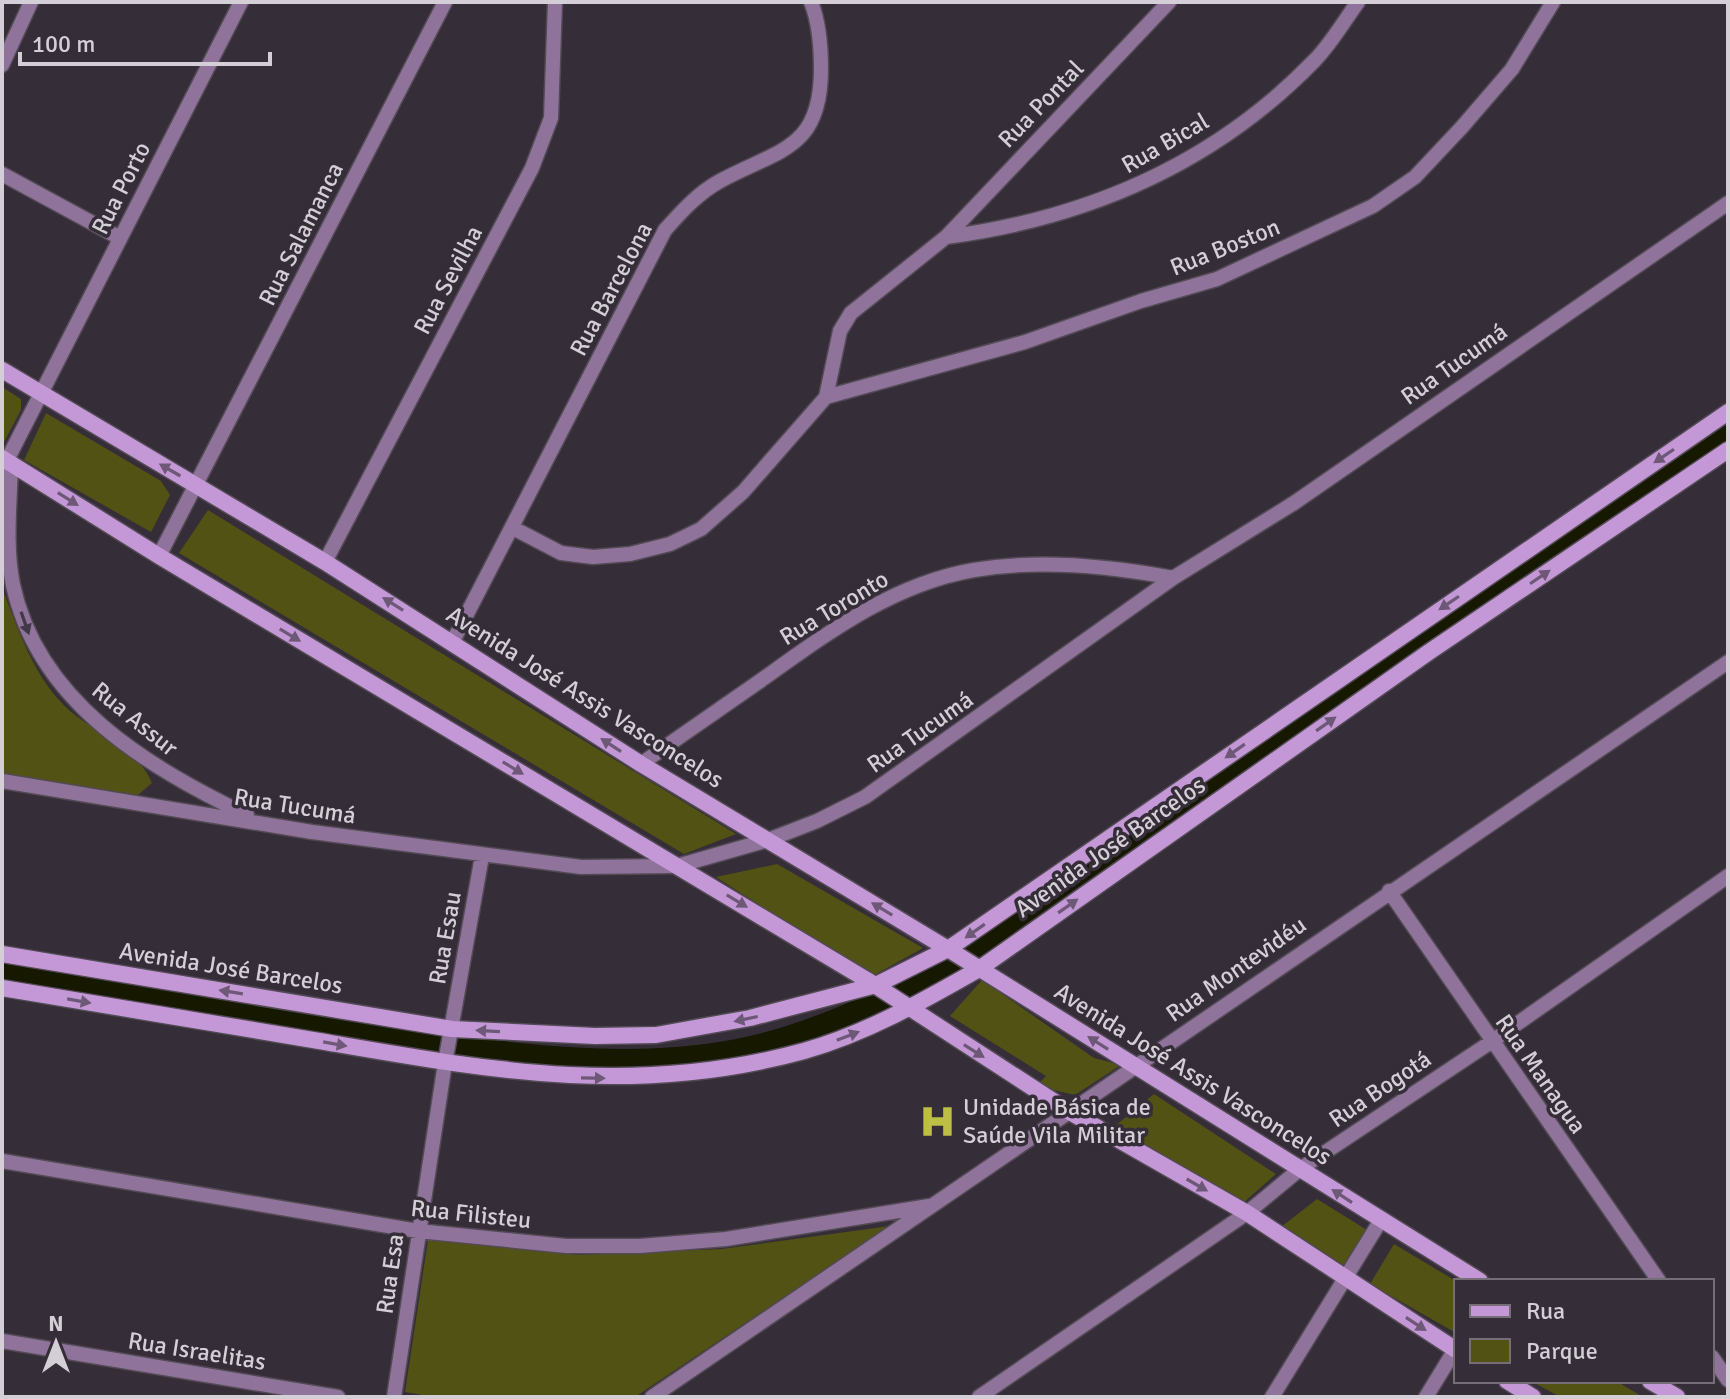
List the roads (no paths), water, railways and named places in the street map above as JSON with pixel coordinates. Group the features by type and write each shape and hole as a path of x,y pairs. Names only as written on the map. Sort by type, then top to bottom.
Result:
{"street":[{"path":"2,65 31,2"},
{"name":"Rua Porto","path":"5,463 241,2"},
{"name":"Rua Salamanca","path":"197,486 445,2"},
{"name":"Rua Sevilha","path":"325,562 532,168 551,118 555,2"},
{"name":"Rua Barcelona","path":"453,641 665,230 687,205 718,182 776,156 804,135 817,112 821,56 811,2"},
{"name":"Rua Pontal","path":"946,237 1169,2"},
{"name":"Rua Bical","path":"946,237 1012,228 1068,213 1174,169 1257,112 1316,60 1358,2"},
{"name":"Rua Boston","path":"826,397 1025,342 1141,301 1217,279 1373,206 1415,177 1462,127 1512,69 1553,2"},
{"path":"2,174 120,238"},
{"name":"Rua Tucumá","path":"2,781 482,856 581,867 677,866 768,840 817,821 865,797 1173,578 1294,503 1728,203"},
{"path":"513,528 561,553 593,557 630,554 670,544 701,529 743,492 826,397 840,331 851,313 946,237"},
{"name":"Avenida José Assis Vasconcelos","path":"2,370 325,562 641,764 951,951 1477,1279"},
{"name":"Avenida José Barcelos","path":"2,988 584,1078 642,1078 699,1073 804,1051 849,1036 951,951 1728,412"},
{"name":"Avenida José Barcelos","path":"2,954 451,1033 656,1035 892,998 974,966 1728,450"},
{"path":"5,463 677,866 1070,1112 1247,1213 1454,1348"},
{"name":"Rua Assur","path":"5,463 9,559 26,629 40,656 102,727 175,780 264,823"},
{"path":"159,556 197,486"},
{"name":"Rua Toronto","path":"641,764 833,629 880,601 915,587 972,571 1017,566 1083,566 1173,578"},
{"name":"Rua Montevidéu","path":"652,1397 938,1205 1389,891 1532,798 1728,662"},
{"path":"161,805 175,780"},
{"name":"Rua Esau","path":"451,1033 482,856"},
{"name":"Rua Bogotá","path":"979,1397 1247,1213 1300,1169 1491,1042 1728,876"},
{"name":"Rua Managua","path":"1389,891 1658,1279"},
{"path":"446,1058 451,1033"},
{"name":"Rua Esa","path":"394,1397 446,1058"},
{"name":"Rua Filisteu","path":"2,1161 418,1231 566,1246 640,1246 726,1239 938,1205"},
{"path":"1272,1397 1381,1220"},
{"name":"Rua Israelitas","path":"2,1341 338,1397"},
{"path":"1426,1397 1454,1352"},
{"path":"1714,1360 1728,1380"},
{"path":"1510,1383 1533,1397"},
{"path":"1653,1383 1677,1397"}],"waterway":[{"path":"1434,637 1728,435"},
{"path":"2,976 428,1046 542,1060 599,1064 656,1063 711,1058 764,1048 859,1015 949,973 1415,651"}],"place":[{"name":"Unidade Básica de Saúde Vila Militar","path":"937,1121"}]}
